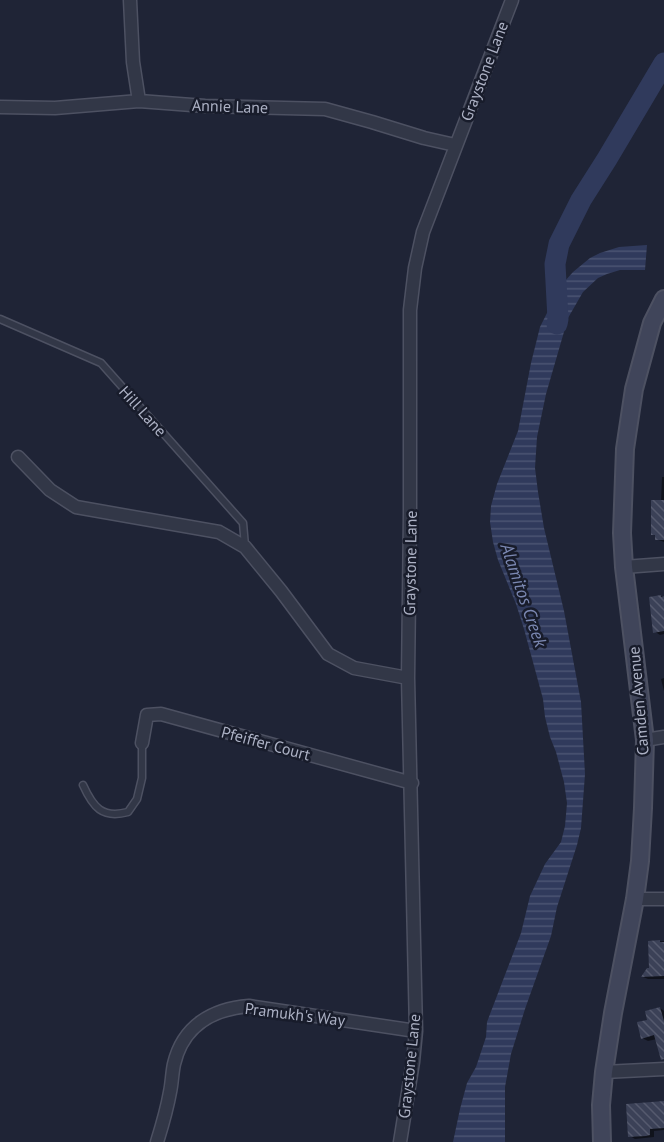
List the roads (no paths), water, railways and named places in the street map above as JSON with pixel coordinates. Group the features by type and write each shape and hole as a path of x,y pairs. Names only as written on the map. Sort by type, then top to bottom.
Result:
{"street":[{"path":"130,0 139,101"},
{"name":"Graystone Lane","path":"400,1142 416,1031 408,678 410,310 415,268 423,232 512,0"},
{"name":"Annie Lane","path":"0,107 55,108 139,101 205,106 325,109 455,145"},
{"name":"Camden Avenue","path":"602,1142 601,1106 604,1072 612,1013 635,899 643,808 645,740 622,533 625,449 634,389 652,323 664,299"},
{"path":"18,457 51,490 76,507 219,532 245,547 328,654 354,668 408,678"},
{"path":"624,567 664,564"},
{"name":"Pfeiffer Court","path":"142,743 147,716 161,714 412,783"},
{"path":"645,740 664,737"},
{"path":"635,899 664,899"},
{"name":"Pramukh's Way","path":"157,1142 178,1051 194,1027 219,1011 249,1006 416,1031"},
{"path":"604,1072 664,1069"}],"lane":[{"name":"Hill Lane","path":"0,319 100,363 243,523 245,547"},
{"path":"84,785 90,800 104,813 116,815 128,812 137,799 142,778 142,743"}],"water":[{"path":"647,245 645,270 620,270 607,274 598,278 583,292 568,318 546,394 537,437 535,468 544,528 564,611 581,702 585,774 581,828 557,907 551,936 511,1054 505,1087 505,1142 453,1142 467,1083 476,1067 486,1037 487,1022 521,933 530,896 545,864 561,842 567,803 564,782 550,737 543,699 524,629 493,542 490,522 491,506 497,484 518,431 540,327 565,281 590,258 600,253 619,247"}],"waterway":[{"name":"Alamitos Creek","path":"557,324 555,264 559,244 581,200 664,63"}]}
